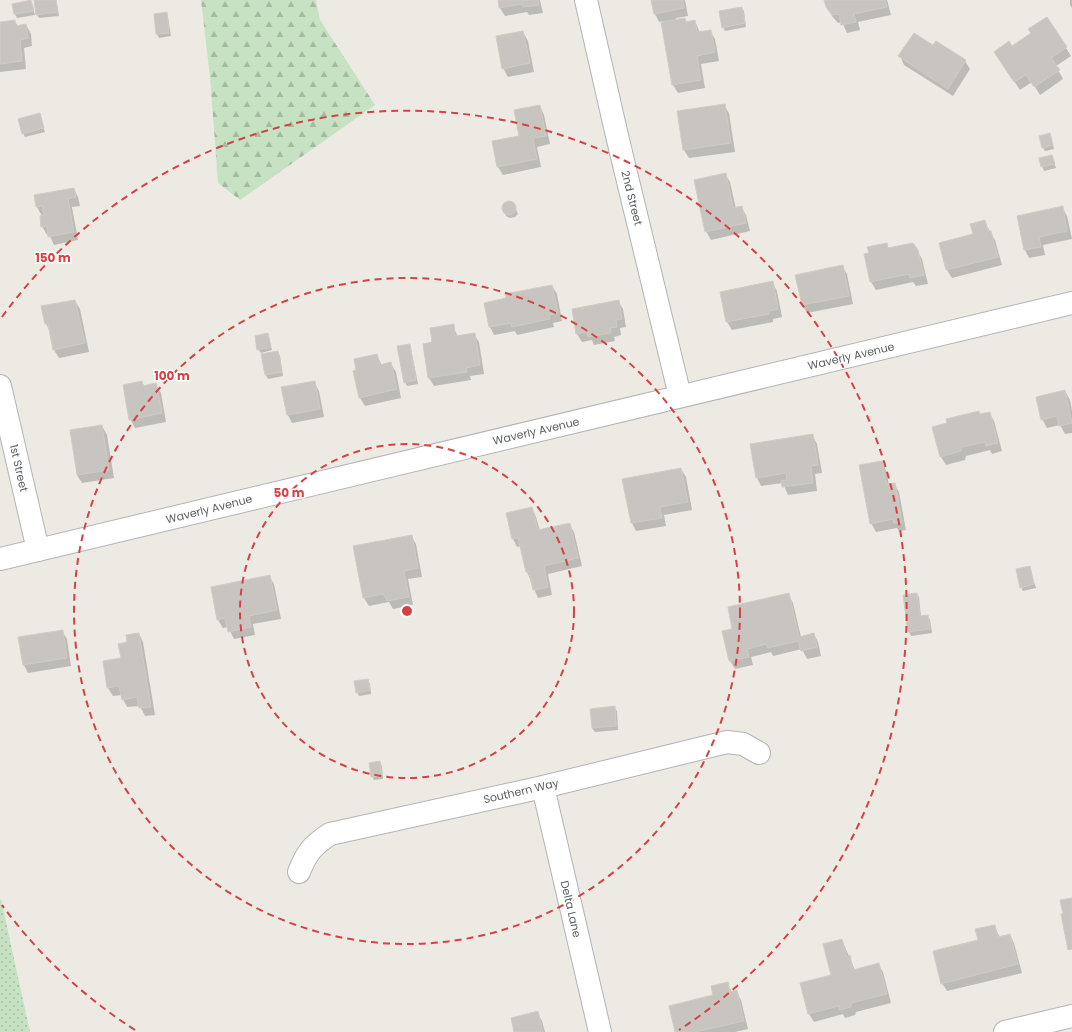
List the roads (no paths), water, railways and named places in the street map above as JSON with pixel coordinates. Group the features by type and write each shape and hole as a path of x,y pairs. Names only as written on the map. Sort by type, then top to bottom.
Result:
{"street":[{"name":"2nd Street","path":"586,0 680,396"},
{"name":"Waverly Avenue","path":"0,559 680,396 1072,304"},
{"name":"1st Street","path":"0,386 38,550"},
{"name":"Southern Way","path":"299,872 304,859 314,844 330,834 543,787 727,742 743,744 759,753"},
{"name":"Delta Lane","path":"543,787 600,1032"},
{"path":"1005,1032 1072,1016"}]}
